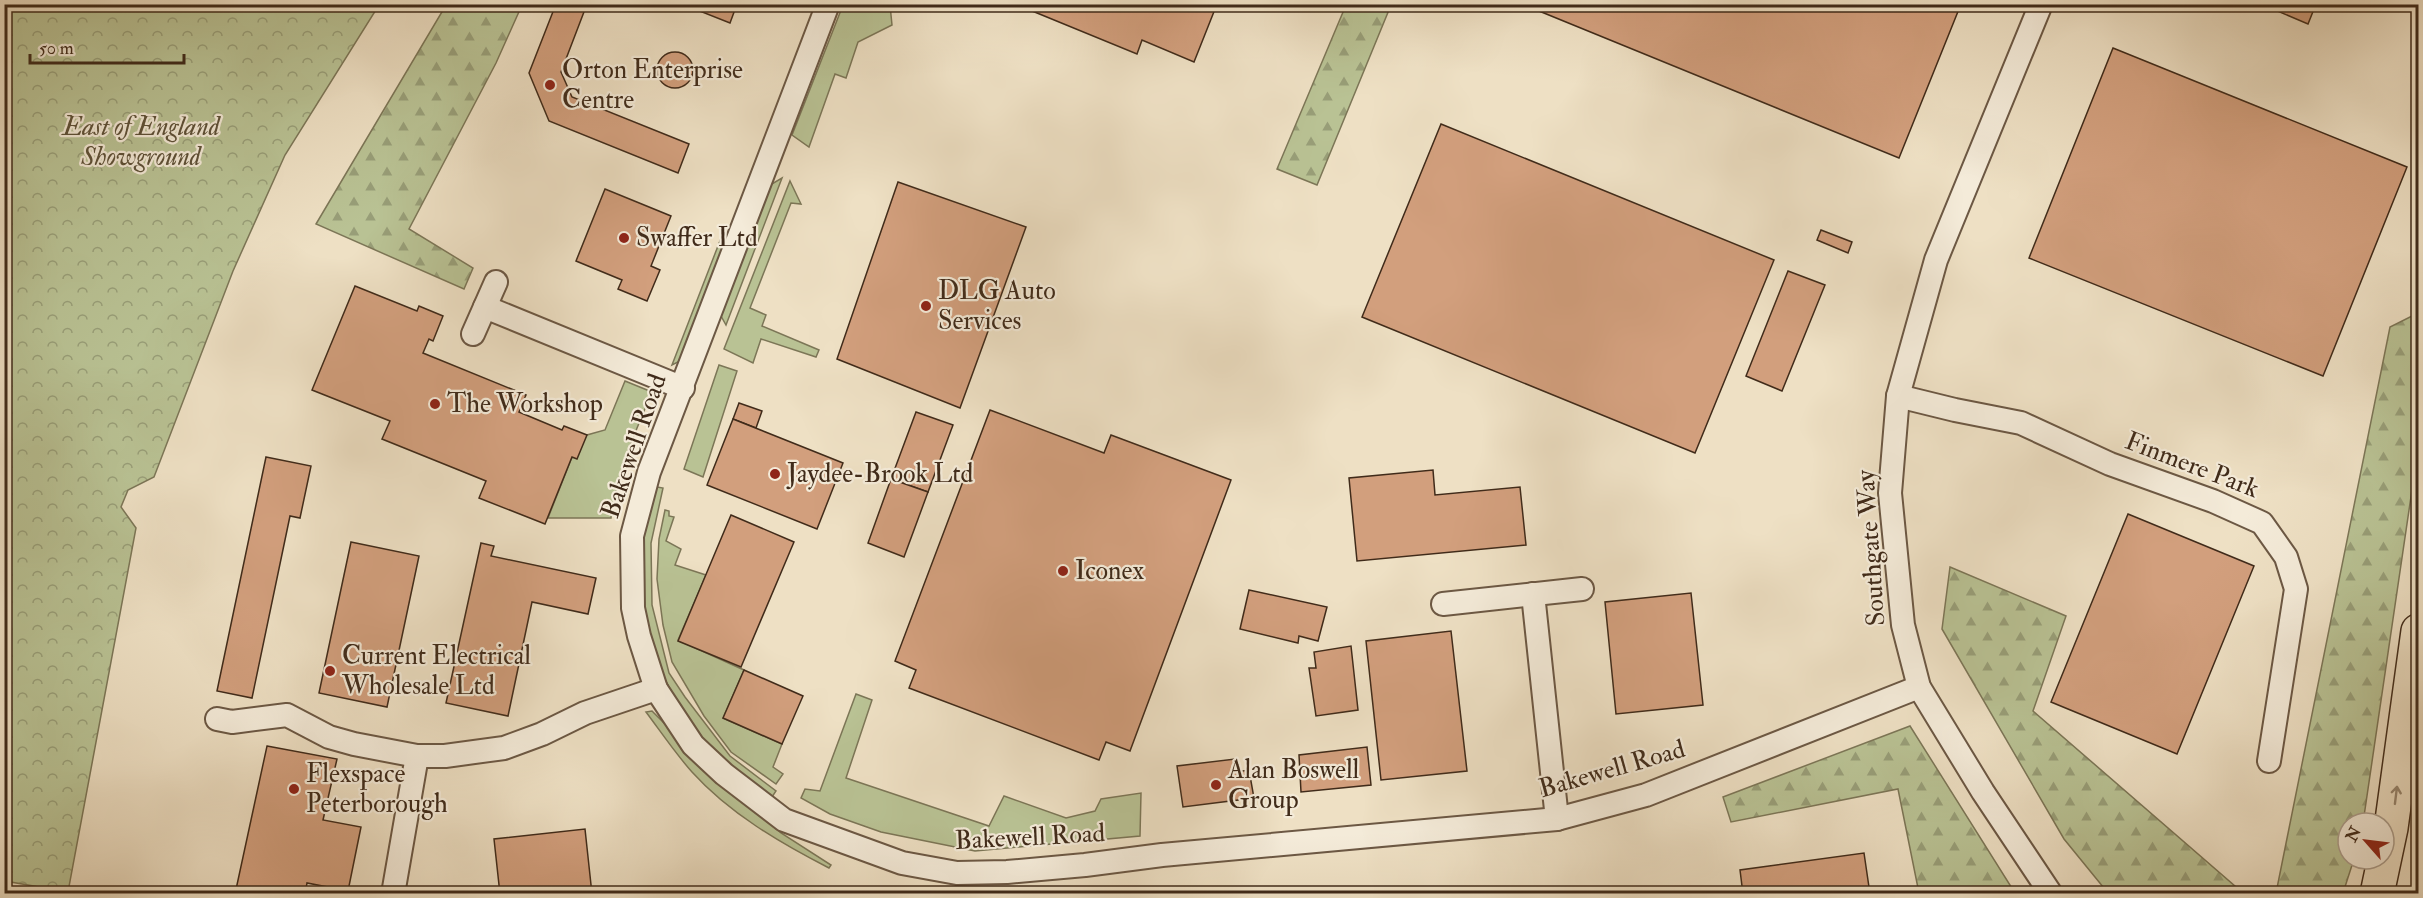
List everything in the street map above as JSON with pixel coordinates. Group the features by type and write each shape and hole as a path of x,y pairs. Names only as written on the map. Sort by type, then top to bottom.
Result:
{"highway":[{"path":"2377,894 2391,828 2418,631"}],"street":[{"name":"Bakewell Road","path":"828,4 649,472 632,537 633,608 639,636 656,689 693,745 723,774 784,820 902,863 957,873 984,874 1162,855 1557,819 1646,795 1919,687"},
{"name":"Southgate Way","path":"2041,4 1936,260 1898,396 1890,493 1903,625 1919,687 1983,792 2051,894"},
{"path":"473,334 496,282"},
{"path":"485,307 683,388"},
{"name":"Finmere Park","path":"1898,396 2021,423 2110,464 2213,501 2262,523 2286,557 2296,589 2269,761"},
{"path":"1443,604 1582,589"},
{"path":"1533,594 1557,819"},
{"path":"217,718 232,722 287,715 328,737 354,744 417,756 445,756 504,747 542,734 585,713 656,689"},
{"path":"393,894 417,756"}],"green space":[{"name":"East of England Showground","path":"4,5 379,5 285,155 233,271 154,477 128,490 121,507 136,528 68,892 5,881"},
{"path":"446,5 522,5 496,63 409,229 473,268 464,289 316,224"},
{"path":"843,5 890,5 892,25 858,42 846,78 835,74 809,147 792,135"},
{"path":"1346,5 1391,5 1317,185 1277,169"},
{"path":"782,178 726,325 721,316 770,185"},
{"path":"790,181 801,204 791,203 750,308 766,315 762,326 819,350 816,357 761,339 753,363 724,349"},
{"path":"723,233 725,245 680,361 672,365"},
{"path":"2418,313 2418,449 2365,811 2336,811 2336,871 2350,871 2343,893 2276,893 2390,327"},
{"path":"719,365 737,371 703,477 684,469"},
{"path":"625,381 652,392 622,470 611,518 548,518 572,457 587,435 605,430"},
{"path":"657,487 663,488 651,543 652,605 669,673 730,756 776,791 770,800 718,759 678,704 658,666 644,613 641,537"},
{"path":"665,510 669,511 669,516 674,517 666,541 681,549 675,565 706,575 678,640 744,670 723,718 782,744 773,767 783,774 776,784 731,752 704,716 672,662 663,625 657,579 659,539"},
{"path":"1950,567 2066,616 2033,711 2243,893 2108,893 2064,839 1942,629"},
{"path":"856,694 872,700 846,778 989,826 1004,796 1066,818 1095,811 1101,799 1141,793 1140,836 975,851 881,832 830,814 801,798 805,789 820,791"},
{"path":"652,711 739,798 781,833 831,865 829,868 756,826 706,787 646,712"},
{"path":"1910,726 2015,893 1919,893 1898,789 1731,822 1723,797"}],"building":[{"name":"Orton Enterprise Centre","path":"556,4 587,4 561,72 572,97 689,144 678,173 549,121 529,73"},
{"name":"Orton Enterprise Centre","path":"691,4 737,4 730,23 692,8"},
{"path":"1015,4 1217,4 1194,62 1142,40 1137,54"},
{"path":"1522,4 1961,4 1899,158"},
{"path":"2261,4 2316,4 2308,24"},
{"path":"2113,48 2407,167 2323,376 2029,258"},
{"path":"675,52 688,57 693,70 688,83 675,88 662,83 657,70 662,57"},
{"path":"1441,124 1774,260 1695,453 1362,317"},
{"name":"DLG Auto Services","path":"898,182 1026,227 960,408 837,359"},
{"name":"Swaffer Ltd","path":"605,189 671,216 651,266 660,270 647,301 618,289 622,280 576,261"},
{"path":"1821,230 1852,242 1848,253 1817,240"},
{"path":"1788,271 1825,285 1782,391 1746,376"},
{"name":"The Workshop","path":"355,286 417,311 419,306 443,316 433,341 429,339 423,353 526,395 519,412 562,430 564,426 587,435 577,459 572,457 545,524 479,498 486,481 382,439 390,421 312,390"},
{"path":"739,403 762,411 756,428 733,419"},
{"name":"Iconex","path":"990,410 1104,453 1111,435 1231,480 1130,751 1106,742 1099,760 909,688 916,670 895,661"},
{"path":"916,412 953,425 928,492 891,479"},
{"name":"Jaydee-Brook Ltd","path":"733,419 843,463 817,529 707,485"},
{"path":"266,457 311,466 300,518 290,516 252,698 217,691"},
{"path":"1433,470 1435,495 1520,487 1526,545 1357,561 1349,478"},
{"path":"891,479 928,492 904,557 868,543"},
{"path":"2128,514 2254,566 2177,754 2051,702"},
{"path":"731,515 794,542 741,667 678,641"},
{"name":"Flexspace Peterborough","path":"351,542 419,556 387,707 319,693"},
{"name":"Flexspace Peterborough","path":"481,543 494,546 491,556 596,578 588,614 532,602 508,716 446,703"},
{"path":"1249,590 1327,607 1318,641 1299,636 1298,643 1240,629"},
{"path":"1691,593 1703,705 1616,714 1605,602"},
{"path":"1451,631 1467,771 1381,780 1366,641"},
{"path":"1351,646 1358,710 1316,716 1309,668 1316,668 1314,652"},
{"path":"744,670 803,696 782,744 723,718"},
{"name":"Flexspace Peterborough","path":"267,746 337,759 323,820 361,827 348,891 307,883 305,894 235,894"},
{"path":"1367,747 1371,785 1301,792 1299,755"},
{"name":"Alan Boswell Group","path":"1235,759 1236,772 1249,770 1254,798 1183,807 1177,766"},
{"path":"585,829 592,894 500,894 494,839"},
{"path":"1864,853 1870,894 1743,894 1740,870"},
{"path":"1624,888 1625,894 1589,894"}],"place":[{"name":"Orton Enterprise Centre","path":"550,85"},
{"name":"Swaffer Ltd","path":"624,238"},
{"name":"DLG Auto Services","path":"926,306"},
{"name":"The Workshop","path":"435,404"},
{"name":"Jaydee-Brook Ltd","path":"775,474"},
{"name":"Iconex","path":"1063,571"},
{"name":"Current Electrical Wholesale Ltd","path":"330,671"},
{"name":"Alan Boswell Group","path":"1216,785"},
{"name":"Flexspace Peterborough","path":"294,789"}]}
